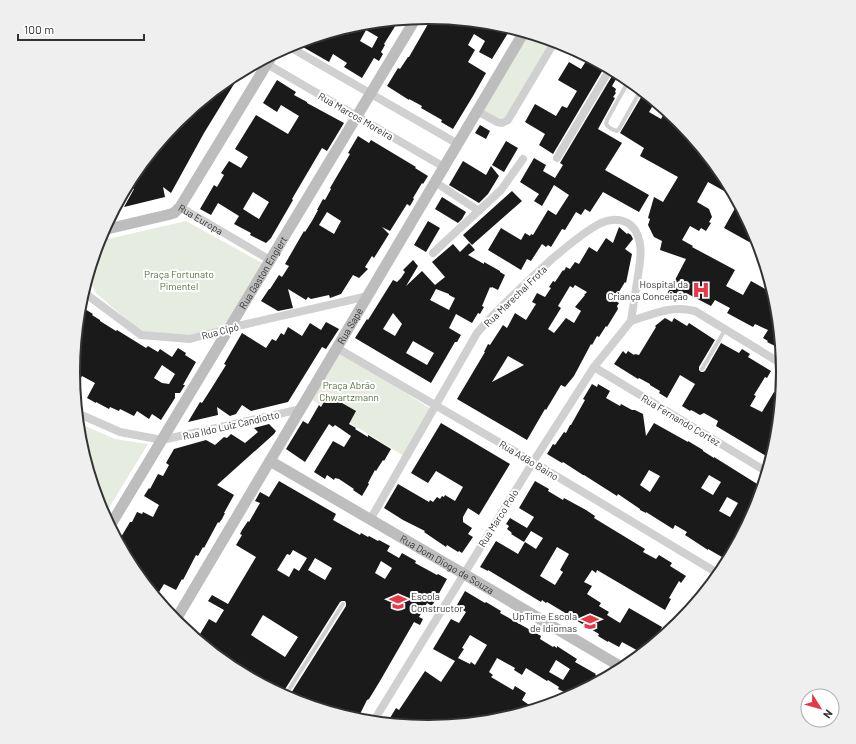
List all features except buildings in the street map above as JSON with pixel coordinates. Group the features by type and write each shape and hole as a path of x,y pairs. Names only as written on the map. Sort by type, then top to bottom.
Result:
{"street":[{"name":"Rua Gaston Englert","path":"113,520 412,25"},
{"name":"Rua Sapé","path":"179,615 521,37"},
{"path":"477,111 496,122 502,123 508,120 552,46"},
{"path":"295,50 458,144"},
{"path":"180,207 267,64"},
{"name":"Rua Marcos Moreira","path":"267,64 444,167"},
{"path":"557,158 607,74"},
{"path":"433,253 480,211 506,184 523,159"},
{"path":"435,182 480,211"},
{"name":"Rua Europa","path":"111,228 174,213 180,207 270,260"},
{"name":"Rua Marechal Frota","path":"370,520 477,333 491,316 521,286 574,240 602,223 612,220 628,222 638,234 640,244 640,260 631,321"},
{"name":"Rua Cipó","path":"89,296 141,334 190,339 229,328 368,296"},
{"path":"631,321 662,310 685,308 695,311 775,360"},
{"name":"Rua Marco Polo","path":"377,716 533,462 594,367 631,321"},
{"name":"Rua Adão Baino","path":"337,348 533,462 713,571"},
{"name":"Rua Fernando Cortez","path":"594,367 762,469"},
{"name":"Rua Ildo Luiz Candiotto","path":"162,440 301,409"},
{"path":"83,416 120,432 162,440"},
{"name":"Rua Dom Diogo de Souza","path":"270,461 616,664"}],"lane":[{"path":"626,86 607,120 606,124 608,127 617,131 620,129 639,95"},
{"path":"702,369 725,330"},
{"path":"288,691 343,604"}],"green space":[{"path":"525,38 548,45 506,117 497,119 481,111"},
{"name":"Praça Fortunato Pimentel","path":"186,221 262,263 225,324 191,336 141,332 96,293 92,284 106,239"},
{"name":"Praça Abrão Chwartzmann","path":"338,350 431,409 404,456 309,398"},
{"path":"85,426 115,439 148,444 108,509 98,484"}],"place":[{"name":"Hospital da Criança Conceição","path":"701,290"},
{"name":"Escola Constructor","path":"398,602"},
{"name":"UpTime Escola de Idiomas","path":"590,622"}]}
